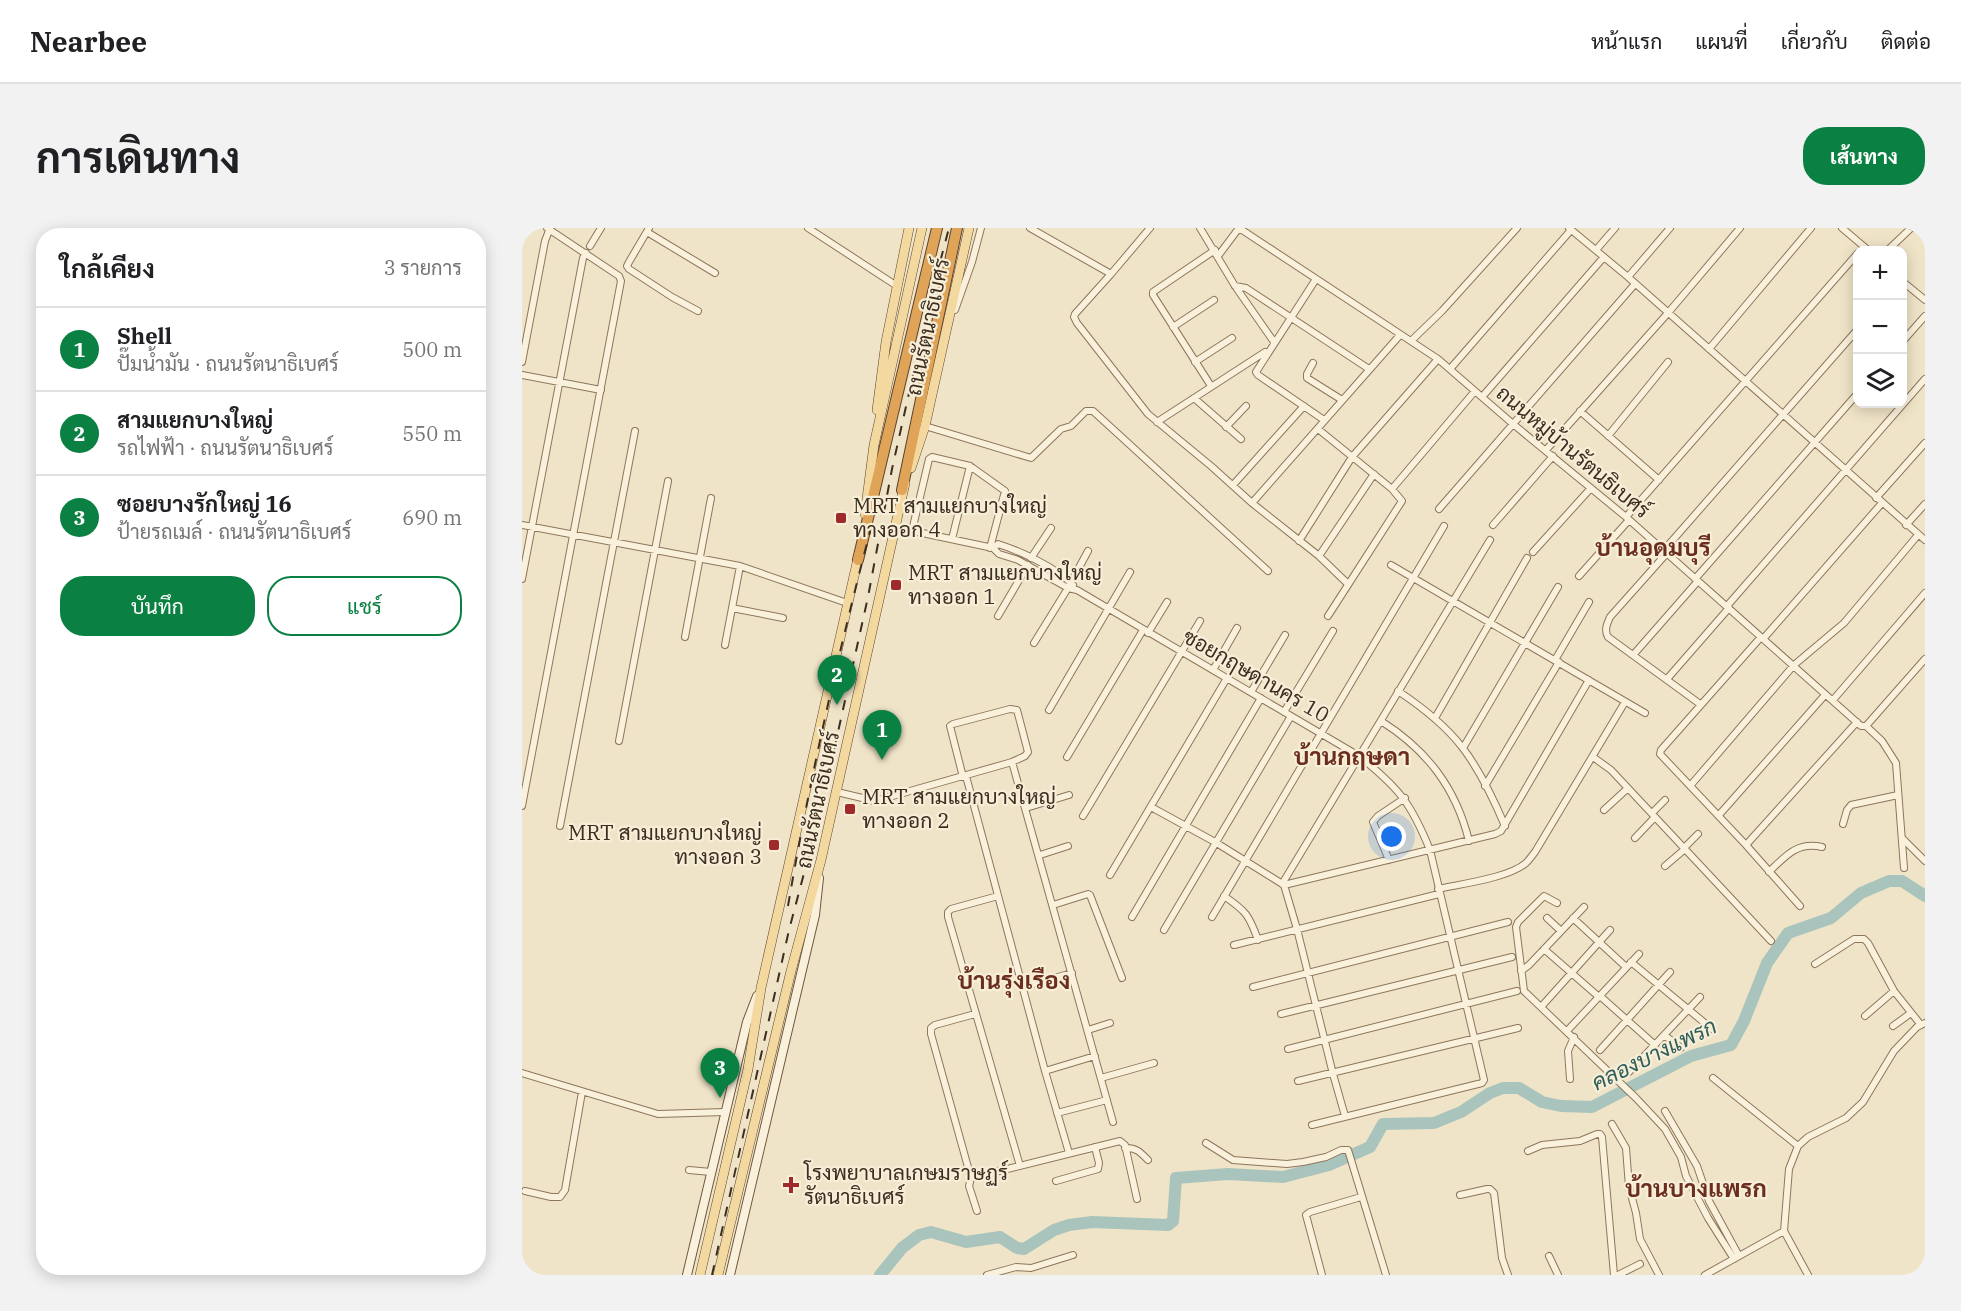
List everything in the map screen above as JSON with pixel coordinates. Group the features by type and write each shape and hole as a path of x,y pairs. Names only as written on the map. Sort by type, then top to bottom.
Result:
{"highway":[{"path":"858,560 937,228"},
{"path":"902,490 957,228"}],"main road":[{"path":"874,445 882,363 909,228"},
{"path":"874,445 922,228"},
{"name":"ถนนรัตนาธิเบศร์","path":"732,1275 815,915 821,860 902,490 925,426 969,228"},
{"name":"ถนนรัตนาธิเบศร์","path":"700,1275 748,1069 761,988 858,560 874,445"},
{"path":"718,1275 791,971 821,860"},
{"name":"ถนนรัตนาธิเบศร์","path":"687,1275 747,1022 761,988"},
{"path":"681,1275 695,1240"}],"street":[{"path":"522,362 548,228 621,278 522,806"},
{"path":"590,246 601,228"},
{"path":"808,228 897,286"},
{"path":"944,338 972,262 981,228"},
{"path":"1030,228 1112,274"},
{"path":"1149,228 1112,274 1075,314 1075,320 1157,422 1318,556 1348,584"},
{"path":"1200,228 1235,286 1274,342"},
{"path":"1211,386 1153,292 1216,253 1239,228"},
{"name":"ถนนหมู่บ้านรัตนธิเบศร์","path":"1239,228 1438,359 1665,551 1861,726 1866,726"},
{"path":"1412,341 1517,228"},
{"path":"1596,250 1615,228"},
{"path":"1628,278 1670,228"},
{"path":"1546,450 1740,228"},
{"path":"1709,349 1811,228"},
{"path":"1892,246 1911,228"},
{"path":"1921,228 1925,231"},
{"path":"1450,369 1570,229 1925,540"},
{"path":"1847,229 1859,246"},
{"path":"698,311 672,297 627,266 648,230 715,273"},
{"path":"522,579 583,258 586,253"},
{"path":"1482,397 1603,258"},
{"path":"1579,576 1659,480 1853,260"},
{"path":"1316,279 1256,368 1256,373 1324,420"},
{"path":"1439,509 1635,284"},
{"path":"1907,285 1925,300"},
{"path":"1235,286 1246,288 1369,369"},
{"path":"1173,327 1214,300"},
{"path":"1907,336 1925,316"},
{"path":"1700,704 1608,637 1607,624 1665,551 1853,334"},
{"path":"1252,503 1400,335"},
{"path":"1195,362 1232,338"},
{"path":"1157,422 1269,350"},
{"path":"1299,541 1352,457 1438,359"},
{"path":"1608,436 1668,362"},
{"path":"1313,363 1307,378 1342,400"},
{"path":"522,375 601,390"},
{"path":"1667,679 1925,379"},
{"path":"1392,489 1475,391"},
{"path":"1194,398 1241,439"},
{"path":"1634,654 1853,398"},
{"path":"1226,427 1246,406"},
{"path":"1233,485 1304,406"},
{"path":"925,426 1031,458 1061,429 1071,426 1086,411 1093,411 1268,571"},
{"path":"1580,411 1659,480"},
{"path":"1318,429 1392,489 1402,501 1328,616"},
{"path":"560,826 635,431"},
{"path":"1876,498 1925,443"},
{"path":"1493,525 1553,456"},
{"path":"912,531 932,457 970,466 1005,491 991,548"},
{"path":"952,539 970,466"},
{"path":"1318,556 1374,474"},
{"path":"620,741 668,481"},
{"path":"1533,552 1591,488"},
{"path":"685,637 711,498"},
{"path":"1800,906 1746,844 1660,754 1660,750 1882,503"},
{"path":"1906,525 1925,504"},
{"path":"522,525 740,566 847,603"},
{"path":"1212,917 1444,526"},
{"name":"ซอยกฤษดานคร 10","path":"894,527 991,548 999,554 1069,585"},
{"path":"1031,558 1050,528"},
{"path":"1690,786 1794,665 1844,623 1918,535"},
{"path":"1283,884 1490,540"},
{"name":"ซอยกฤษดานคร 10","path":"991,548 998,544 1031,558 1077,590 1321,733 1359,756 1384,776 1405,798 1418,819 1430,850 1484,1080 1482,1083 1345,1116"},
{"path":"1034,643 1088,551"},
{"path":"1435,718 1527,558"},
{"path":"998,616 1028,565"},
{"path":"1391,565 1645,713"},
{"path":"725,645 740,566"},
{"path":"1049,710 1130,572"},
{"path":"1463,748 1558,587"},
{"path":"1833,700 1925,593"},
{"path":"1067,757 1145,631 1167,602"},
{"path":"1485,786 1589,602"},
{"path":"732,608 783,618"},
{"path":"1083,816 1200,621"},
{"path":"1213,670 1237,628"},
{"path":"1284,712 1333,631"},
{"path":"1251,692 1285,635"},
{"path":"1904,868 1897,771 1892,755 1882,741 1866,726 1925,659"},
{"path":"1110,875 1227,678"},
{"path":"1283,884 1496,834 1505,826 1589,680"},
{"path":"1398,691 1435,718 1463,748 1505,826"},
{"path":"1719,815 1825,695"},
{"path":"1132,917 1261,698"},
{"path":"1234,945 1439,892 1514,871 1526,864 1625,702"},
{"path":"837,792 872,801 964,776 1012,762 1025,756 1028,752 1017,710 1010,709 953,724 949,730 964,776 1069,1153"},
{"path":"1164,930 1291,716"},
{"path":"1381,721 1412,742 1434,766 1460,811 1469,841"},
{"path":"1746,844 1857,722"},
{"path":"1593,757 1611,770 1771,941"},
{"path":"1012,762 1040,855 1113,1122"},
{"path":"1604,810 1628,788"},
{"path":"1026,808 1069,795"},
{"path":"1843,824 1851,805 1898,795"},
{"path":"1389,860 1373,822 1405,798"},
{"path":"1635,838 1665,800"},
{"path":"1151,807 1215,842 1283,884 1297,929 1345,1116 1312,1125"},
{"path":"1665,866 1698,834"},
{"path":"1902,838 1925,861"},
{"path":"1769,872 1800,847 1807,845 1822,847"},
{"path":"1040,855 1068,846"},
{"path":"1053,904 1090,895 1122,978"},
{"path":"998,896 951,909 948,917 1020,1166"},
{"path":"1224,896 1246,912 1257,940"},
{"path":"1557,903 1544,896 1518,922 1515,930 1524,991 1623,1084 1665,1129 1681,1157 1686,1176 1708,1218 1737,1257"},
{"path":"1521,971 1584,907"},
{"path":"1547,918 1561,931"},
{"path":"1573,918 1599,943 1659,986 1712,1029"},
{"path":"1253,987 1508,922"},
{"path":"1541,1007 1610,930"},
{"path":"1808,1275 1784,1231 1789,1169 1798,1146 1808,1137 1846,1118 1863,1102 1904,1038 1923,1024 1894,991 1864,939 1854,939 1815,964"},
{"path":"1544,949 1654,1045"},
{"path":"1567,1031 1639,954"},
{"path":"1281,1014 1512,957"},
{"path":"1600,1050 1670,972"},
{"path":"1023,987 1072,973"},
{"path":"1288,1049 1517,991"},
{"path":"1864,1016 1894,991"},
{"path":"1629,1072 1700,997"},
{"path":"1893,1026 1911,1012"},
{"path":"975,1014 935,1025 931,1028 931,1034 977,1212"},
{"path":"1088,1030 1110,1023"},
{"path":"1298,1081 1518,1028"},
{"path":"1664,1035 1681,1048"},
{"path":"1570,1079 1568,1051 1574,1037"},
{"path":"1045,1071 1095,1056"},
{"path":"1101,1078 1154,1063"},
{"path":"522,1073 658,1114 725,1112"},
{"path":"1713,1078 1798,1146"},
{"path":"525,1191 560,1197 565,1190 582,1092"},
{"path":"1057,1113 1107,1100"},
{"path":"1665,1111 1697,1166 1709,1201 1737,1257"},
{"path":"1612,1124 1626,1148 1629,1186 1640,1239 1659,1275"},
{"path":"1528,1151 1542,1145 1577,1142 1600,1134 1614,1275"},
{"path":"970,1178 1120,1141 1125,1144 1137,1199"},
{"path":"1206,1143 1233,1160 1291,1164 1348,1150 1386,1275"},
{"path":"1056,1181 1098,1169 1099,1163 1095,1147"},
{"path":"1125,1148 1131,1147 1138,1150 1148,1160"},
{"path":"689,1170 711,1172"},
{"path":"1460,1195 1487,1189 1494,1194 1502,1258 1508,1275"},
{"path":"1323,1275 1306,1215 1361,1197"},
{"path":"1706,1275 1784,1231"},
{"path":"987,1275 1016,1267 1032,1272 1073,1255"},
{"path":"1549,1256 1558,1275"},
{"path":"1618,1275 1640,1264"}],"waterway":[{"name":"คลองบางแพรก","path":"880,1275 902,1248 919,1235 931,1232 966,1242 1000,1237 1017,1248 1024,1249 1054,1230 1069,1225 1092,1222 1168,1225 1173,1221 1176,1178 1228,1174 1283,1177 1329,1165 1370,1147 1383,1124 1434,1123 1461,1112 1490,1093 1503,1088 1519,1088 1542,1102 1561,1106 1592,1107 1691,1056 1731,1045 1744,1021 1767,963 1788,933 1831,918 1861,893 1889,881 1902,881 1925,896"}],"railway":[{"path":"712,1275 789,930 820,813 868,597 892,469 929,304 949,228"},
{"path":"788,906 828,704 877,505"}],"place":[{"name":"MRT สามแยกบางใหญ่ ทางออก 4","path":"841,518"},
{"name":"MRT สามแยกบางใหญ่ ทางออก 1","path":"896,585"},
{"name":"สามแยกบางใหญ่","path":"837,705"},
{"name":"Shell","path":"882,760"},
{"name":"MRT สามแยกบางใหญ่ ทางออก 2","path":"850,809"},
{"name":"MRT สามแยกบางใหญ่ ทางออก 3","path":"774,845"},
{"name":"ซอยบางรักใหญ่ 16","path":"720,1098"},
{"name":"โรงพยาบาลเกษมราษฏร์ รัตนาธิเบศร์","path":"791,1185"}],"district":[{"name":"บ้านอุดมบุรี","path":"1653,548"},
{"name":"บ้านกฤษดา","path":"1352,757"},
{"name":"บ้านรุ่งเรือง","path":"1014,981"},
{"name":"บ้านบางแพรก","path":"1696,1189"}]}
